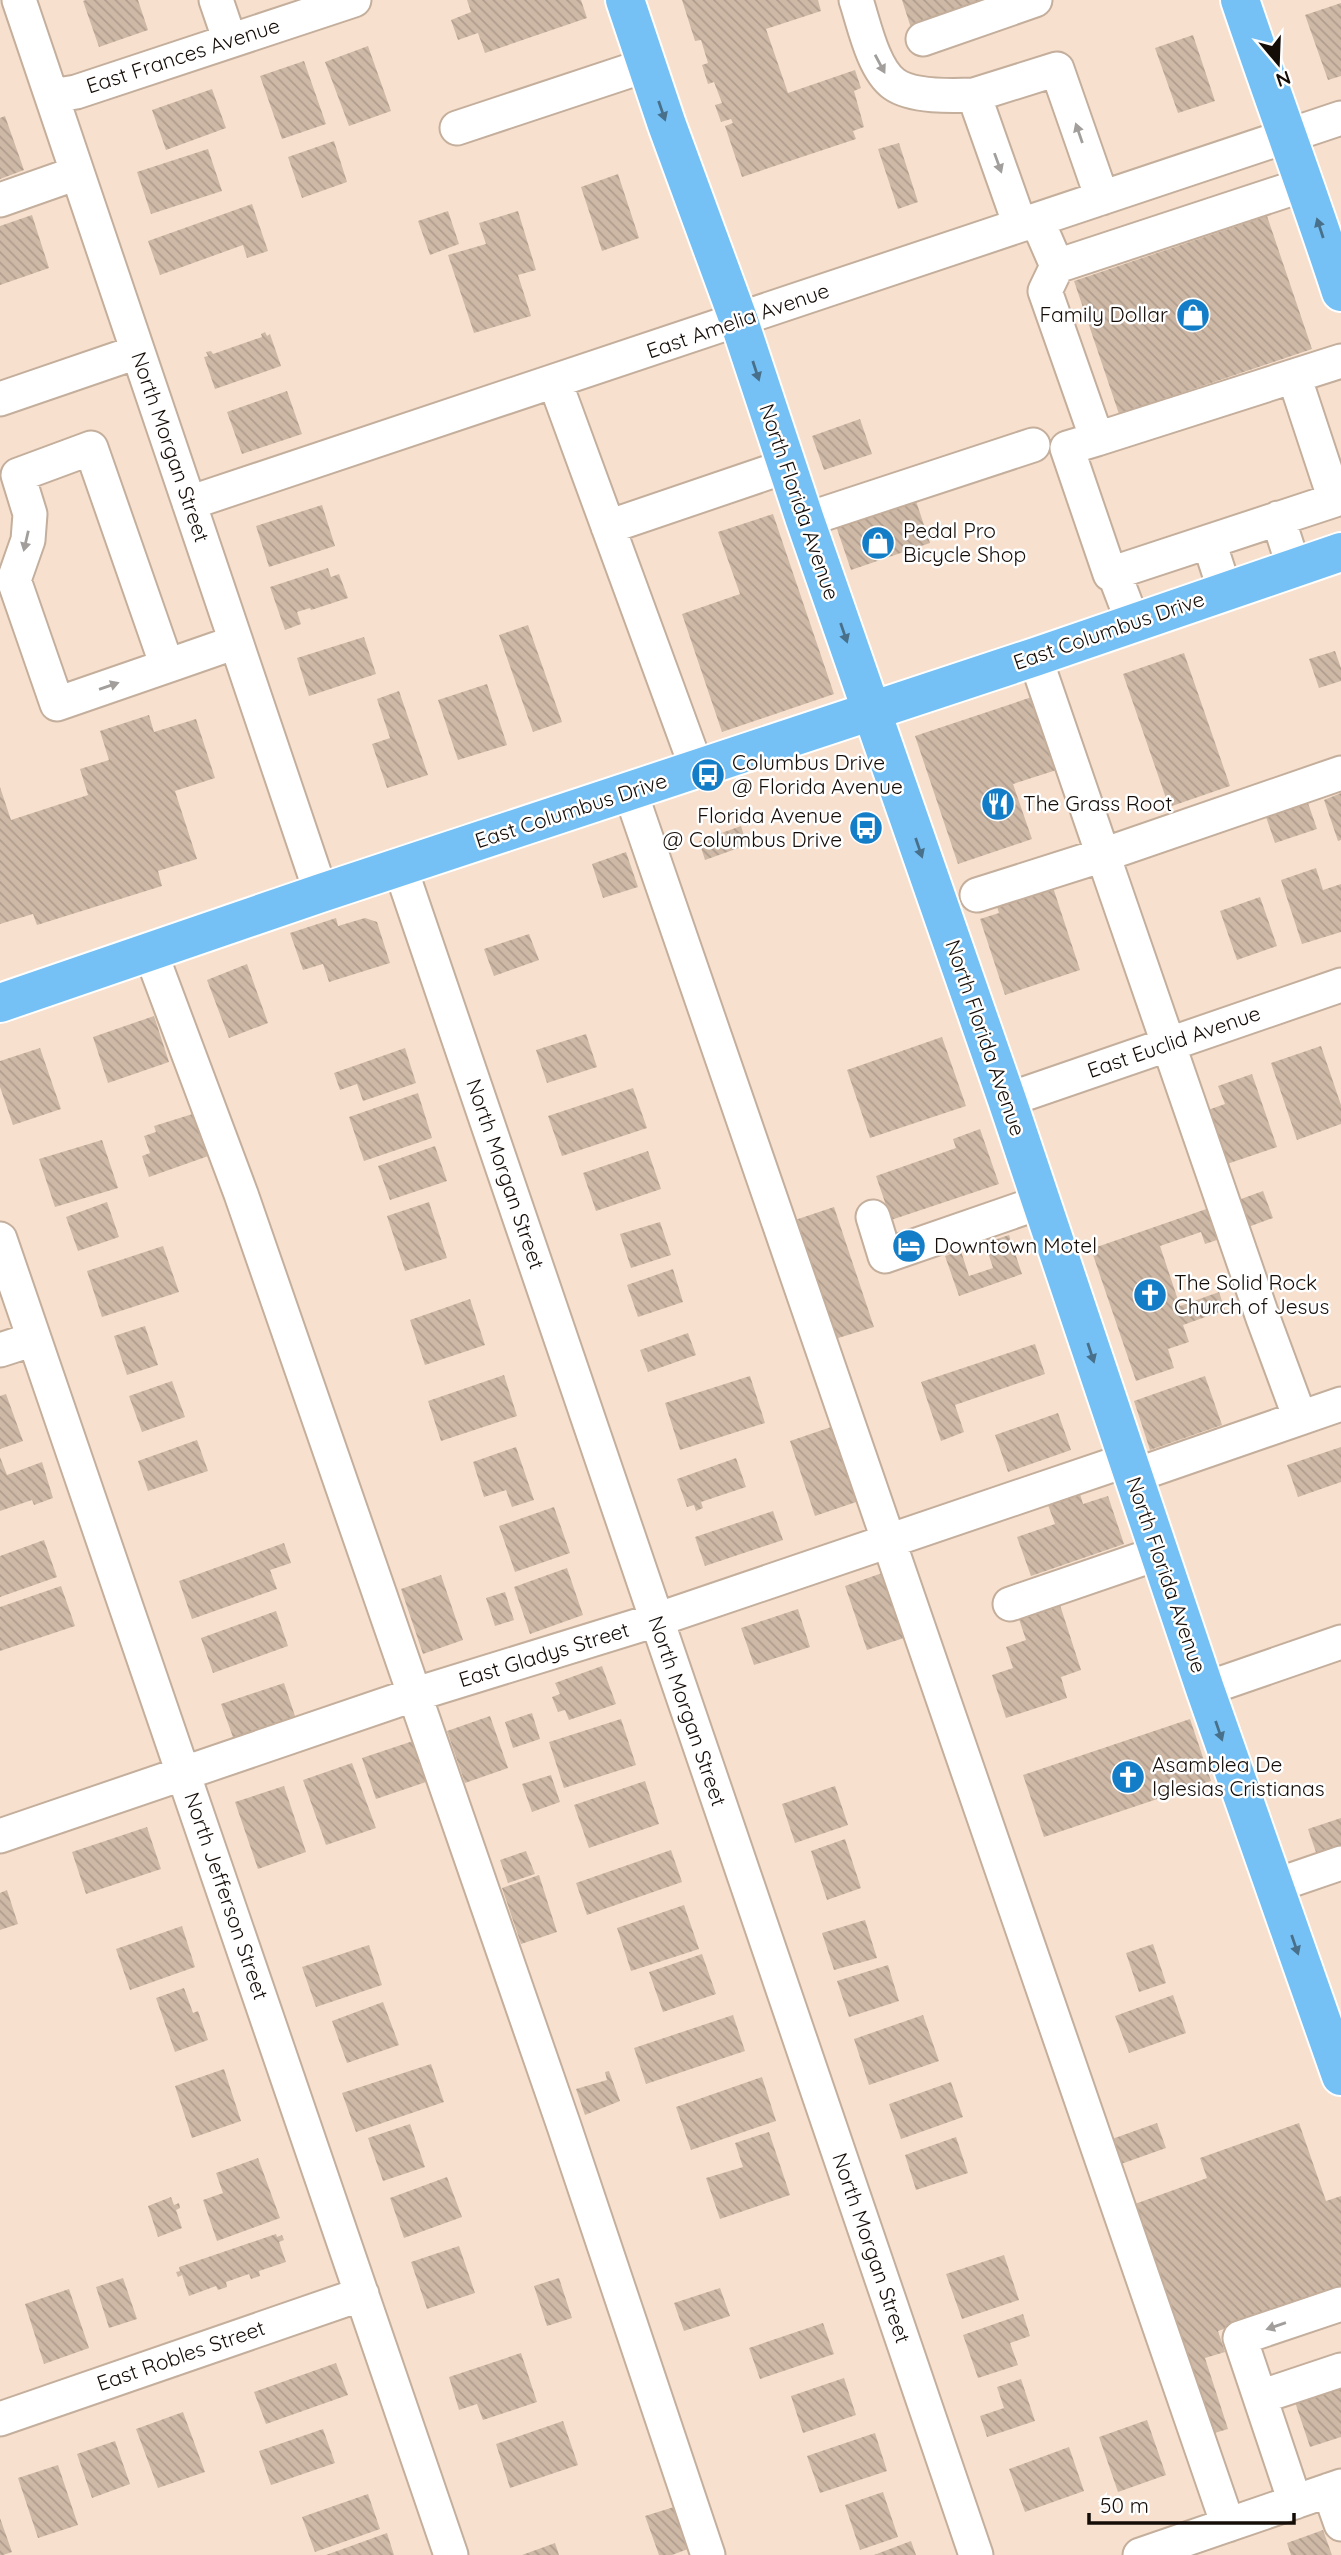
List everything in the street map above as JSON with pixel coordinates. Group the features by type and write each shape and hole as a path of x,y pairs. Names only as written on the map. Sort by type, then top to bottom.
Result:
{"main road":[{"name":"North Florida Avenue","path":"625,0 739,321 805,520 1007,1100 1205,1689 1341,2076"},
{"path":"1240,0 1286,137 1306,184 1341,292"},
{"name":"East Columbus Drive","path":"0,1003 1341,552"}],"street":[{"name":"North Morgan Street","path":"19,0 321,893"},
{"path":"216,0 230,41"},
{"name":"East Frances Avenue","path":"52,96 76,92 354,0"},
{"path":"856,0 878,66 894,84 918,93 974,95 1057,69 1102,198"},
{"path":"923,39 1035,0"},
{"path":"457,128 647,65"},
{"path":"974,95 1028,222 1057,266"},
{"name":"East Amelia Avenue","path":"189,503 1341,118"},
{"path":"0,200 77,173"},
{"path":"1097,439 1045,291 1057,266 1306,184"},
{"path":"0,398 138,352"},
{"path":"1294,376 1335,500 1110,574 1067,447 1341,361"},
{"path":"555,382 697,769"},
{"path":"805,520 1034,445"},
{"path":"167,666 91,448 18,475 30,514 28,540 14,580 57,704 167,666 236,642"},
{"path":"608,527 787,466"},
{"path":"1278,518 1294,568"},
{"path":"1209,542 1225,591"},
{"path":"1114,573 1133,623"},
{"path":"1035,657 1300,1418"},
{"path":"977,895 1103,855 1341,773"},
{"path":"630,792 1228,2525"},
{"name":"North Morgan Street","path":"400,867 976,2555"},
{"path":"150,951 241,1194 559,2113 708,2555"},
{"name":"East Euclid Avenue","path":"1007,1100 1341,985"},
{"path":"873,1217 886,1256 1041,1202"},
{"name":"North Jefferson Street","path":"0,1238 451,2555"},
{"path":"0,1350 34,1339"},
{"name":"East Gladys Street","path":"0,1836 413,1695 656,1620 887,1540 1341,1404"},
{"path":"1010,1604 1159,1553"},
{"path":"1205,1689 1341,1642"},
{"path":"1274,1886 1341,1863"},
{"name":"East Robles Street","path":"0,2419 362,2294"},
{"path":"1295,2502 1240,2338 1341,2304"},
{"path":"1260,2397 1341,2370"},
{"path":"1140,2555 1335,2488 1341,2524"}],"building":[{"path":"138,0 148,30 99,47 83,1"},
{"path":"467,0 581,0 587,18 485,53 478,33 458,40 451,20 471,12"},
{"path":"682,0 818,0 821,11 766,29 788,93 855,70 861,88 854,91 864,127 853,131 856,139 742,177 725,126 733,123 731,119 721,122 715,105 722,103 714,82 708,84 702,65 708,63 701,40 695,41"},
{"path":"902,0 996,0 911,28"},
{"path":"1341,3 1341,76 1328,80 1305,15"},
{"path":"1193,35 1215,101 1178,113 1155,48"},
{"path":"368,46 391,111 349,126 325,62"},
{"path":"304,61 326,124 282,139 260,76"},
{"path":"212,89 226,128 166,150 152,110"},
{"path":"5,116 24,170 0,179 0,118"},
{"path":"334,141 347,182 302,198 288,157"},
{"path":"899,143 918,202 898,209 878,149"},
{"path":"208,149 222,191 151,214 137,172"},
{"path":"618,174 639,238 602,251 581,187"},
{"path":"252,204 268,251 247,258 243,245 160,275 148,241"},
{"path":"448,211 459,244 430,255 418,221"},
{"path":"518,211 536,270 518,275 531,316 474,333 448,255 486,244 479,223"},
{"path":"32,215 49,268 0,285 0,226"},
{"name":"Family Dollar","path":"1267,216 1312,349 1119,414 1074,281"},
{"path":"265,332 267,336 270,334 281,366 215,389 204,357 208,356 206,352 211,351 213,354 262,337 261,334"},
{"path":"287,391 302,434 242,454 227,412"},
{"path":"860,419 872,454 824,470 812,436"},
{"path":"913,492 930,543 851,570 834,520"},
{"path":"322,505 335,546 269,567 256,526"},
{"path":"773,514 834,694 722,732 682,614 740,594 718,532"},
{"path":"328,568 331,577 339,574 348,598 297,612 301,624 285,630 270,587"},
{"path":"528,625 562,722 533,732 499,635"},
{"path":"364,637 376,674 309,696 297,658"},
{"path":"1335,651 1341,668 1341,681 1319,688 1309,659"},
{"path":"1184,653 1230,786 1169,807 1123,674"},
{"path":"487,684 507,745 458,760 438,700"},
{"path":"399,691 428,775 387,788 372,744 390,738 377,699"},
{"path":"1044,693 1069,766 1013,784 1032,839 958,864 915,736"},
{"path":"149,715 154,732 196,719 215,778 175,791 197,859 158,871 162,886 37,925 33,914 0,924 0,787 11,820 88,795 80,769 109,760 100,731"},
{"path":"1341,793 1341,840 1338,841 1324,800"},
{"path":"1307,800 1317,829 1275,843 1265,814"},
{"path":"741,826 747,845 705,860 699,841"},
{"path":"626,852 638,887 603,898 592,864"},
{"path":"1316,868 1323,890 1341,884 1341,932 1302,944 1281,880"},
{"path":"1049,875 1080,970 1005,995 980,919 999,913 993,894"},
{"path":"1260,897 1277,946 1237,960 1220,911"},
{"path":"336,918 338,926 365,918 377,922 390,963 329,982 323,964 303,970 290,933"},
{"path":"529,934 539,960 494,976 484,949"},
{"path":"247,964 268,1023 229,1038 207,980"},
{"path":"154,1016 169,1062 108,1083 93,1037"},
{"path":"586,1034 597,1067 547,1083 536,1050"},
{"path":"942,1037 966,1106 870,1138 847,1070"},
{"path":"1321,1046 1341,1105 1341,1124 1297,1140 1271,1063"},
{"path":"40,1048 61,1109 13,1125 0,1087 0,1061"},
{"path":"405,1048 416,1083 363,1101 357,1084 340,1090 334,1073"},
{"path":"1252,1074 1277,1147 1227,1164 1208,1110 1225,1104 1218,1086"},
{"path":"633,1088 647,1128 562,1156 548,1116"},
{"path":"418,1093 432,1138 364,1161 349,1117"},
{"path":"199,1112 214,1154 149,1177 142,1156 150,1153 144,1136 156,1132 154,1126"},
{"path":"980,1129 999,1184 891,1220 876,1176 956,1148 953,1139"},
{"path":"102,1140 118,1188 55,1207 39,1159"},
{"path":"435,1146 447,1181 390,1200 378,1166"},
{"path":"648,1151 661,1189 596,1211 583,1173"},
{"path":"1263,1191 1273,1218 1240,1230 1230,1203"},
{"path":"107,1202 119,1237 78,1251 66,1217"},
{"path":"429,1202 447,1258 405,1271 387,1216"},
{"path":"1215,1206 1226,1237 1205,1244 1201,1232 1160,1246 1180,1306 1219,1292 1225,1310 1183,1325 1189,1342 1168,1349 1174,1368 1136,1381 1091,1249"},
{"path":"834,1207 874,1327 835,1339 795,1220"},
{"path":"660,1222 671,1255 631,1268 620,1234"},
{"path":"1009,1235 1022,1274 959,1296 945,1256 961,1251 969,1276 993,1268 985,1243"},
{"path":"163,1246 179,1292 102,1317 87,1271"},
{"path":"673,1269 683,1302 638,1317 627,1285"},
{"path":"470,1299 485,1345 425,1365 410,1320"},
{"path":"145,1326 158,1365 127,1375 114,1336"},
{"path":"688,1333 696,1355 648,1372 640,1350"},
{"path":"1035,1344 1045,1374 955,1405 964,1432 941,1441 921,1382"},
{"path":"504,1375 517,1416 441,1441 428,1401"},
{"path":"750,1376 765,1423 680,1450 665,1403"},
{"path":"1205,1376 1222,1425 1150,1450 1134,1401"},
{"path":"172,1381 185,1417 142,1432 129,1396"},
{"path":"6,1394 23,1441 0,1449 0,1396"},
{"path":"1058,1413 1071,1450 1008,1472 995,1435"},
{"path":"840,1424 865,1499 815,1516 790,1441"},
{"path":"197,1440 208,1471 148,1491 138,1461"},
{"path":"516,1447 534,1500 512,1507 506,1490 484,1497 473,1462"},
{"path":"1341,1447 1341,1482 1298,1497 1287,1465"},
{"path":"0,1457 7,1475 42,1462 53,1498 34,1505 32,1500 0,1511"},
{"path":"736,1458 746,1487 701,1502 703,1508 696,1511 694,1505 687,1507 677,1479"},
{"path":"1080,1494 1083,1504 1108,1496 1124,1544 1031,1576 1017,1537 1055,1524 1048,1505"},
{"path":"554,1507 570,1553 515,1572 499,1526"},
{"path":"773,1511 783,1540 705,1566 695,1537"},
{"path":"44,1540 57,1577 0,1597 0,1556"},
{"path":"284,1543 291,1563 270,1570 277,1589 192,1619 179,1581"},
{"path":"567,1568 583,1615 530,1634 514,1587"},
{"path":"885,1572 907,1637 867,1650 845,1586"},
{"path":"441,1575 463,1640 423,1654 401,1589"},
{"path":"61,1586 75,1626 0,1651 0,1607"},
{"path":"505,1592 514,1620 495,1626 486,1598"},
{"path":"1060,1605 1081,1670 1061,1677 1067,1698 1006,1718 992,1675 1013,1668 1006,1647 1026,1640 1019,1619"},
{"path":"798,1609 810,1647 754,1665 741,1628"},
{"path":"276,1611 288,1646 213,1673 201,1638"},
{"path":"602,1666 616,1704 569,1720 565,1710 558,1712 552,1697 560,1694 555,1683"},
{"path":"284,1683 296,1719 234,1740 221,1704"},
{"path":"532,1713 540,1739 513,1748 505,1722"},
{"path":"490,1716 508,1768 465,1783 447,1731"},
{"path":"621,1719 636,1765 564,1788 549,1742"},
{"path":"1190,1719 1211,1781 1044,1837 1023,1775"},
{"path":"413,1741 426,1782 376,1799 362,1758"},
{"path":"352,1763 376,1828 326,1845 303,1780"},
{"path":"551,1775 560,1802 532,1812 522,1784"},
{"path":"645,1781 659,1824 589,1848 574,1805"},
{"path":"284,1786 306,1852 258,1869 235,1802"},
{"path":"835,1786 848,1825 795,1843 782,1804"},
{"path":"1341,1818 1341,1856 1320,1864 1308,1829"},
{"path":"147,1827 161,1869 86,1894 72,1852"},
{"path":"845,1839 861,1888 827,1900 811,1851"},
{"path":"671,1850 682,1882 587,1915 576,1883"},
{"path":"526,1851 535,1874 508,1883 500,1860"},
{"path":"539,1875 557,1932 521,1944 502,1888"},
{"path":"7,1890 18,1924 0,1930 0,1893"},
{"path":"684,1905 699,1949 631,1971 617,1928"},
{"path":"865,1920 877,1958 834,1970 822,1933"},
{"path":"182,1926 195,1967 130,1990 116,1949"},
{"path":"1153,1944 1166,1983 1139,1992 1126,1953"},
{"path":"369,1945 382,1985 316,2007 302,1967"},
{"path":"702,1954 716,1994 663,2012 649,1972"},
{"path":"888,1965 899,2001 849,2017 837,1981"},
{"path":"184,1988 193,2013 198,2011 208,2040 175,2052 156,1998"},
{"path":"1173,1995 1186,2033 1129,2053 1115,2016"},
{"path":"383,2002 399,2045 347,2063 332,2021"},
{"path":"733,2015 745,2051 646,2084 634,2048"},
{"path":"923,2015 939,2061 869,2085 854,2039"},
{"path":"431,2064 444,2102 356,2132 342,2093"},
{"path":"224,2069 241,2121 192,2138 175,2086"},
{"path":"609,2071 620,2101 585,2115 576,2089 607,2080 605,2072"},
{"path":"762,2077 776,2121 691,2150 676,2107"},
{"path":"951,2082 963,2117 901,2139 889,2104"},
{"path":"1157,2123 1166,2148 1121,2164 1112,2139"},
{"path":"1299,2123 1326,2201 1341,2196 1341,2288 1218,2331 1225,2352 1205,2358 1228,2429 1208,2435 1132,2205 1207,2178 1200,2158"},
{"path":"410,2124 425,2167 383,2181 368,2138"},
{"path":"769,2132 790,2195 720,2219 706,2178 743,2167 735,2143"},
{"path":"956,2137 968,2173 916,2190 905,2155"},
{"path":"258,2158 280,2218 217,2241 203,2200 223,2193 216,2173"},
{"path":"447,2177 462,2217 404,2238 390,2198"},
{"path":"171,2197 174,2205 179,2203 180,2208 176,2210 182,2228 158,2237 148,2206"},
{"path":"276,2234 277,2237 282,2235 284,2240 279,2242 286,2262 259,2271 260,2276 251,2279 249,2274 226,2282 227,2287 218,2290 216,2286 189,2296 182,2275 178,2277 176,2272 180,2271 179,2267"},
{"path":"459,2246 475,2293 427,2309 411,2262"},
{"path":"1004,2255 1019,2300 962,2319 946,2274"},
{"path":"123,2278 137,2319 109,2328 96,2287"},
{"path":"559,2278 572,2318 547,2326 534,2286"},
{"path":"720,2288 730,2316 684,2331 674,2303"},
{"path":"69,2289 89,2348 44,2364 25,2304"},
{"path":"1023,2314 1030,2336 1010,2343 1018,2365 978,2378 963,2335"},
{"path":"823,2323 834,2354 760,2379 749,2348"},
{"path":"521,2353 537,2402 483,2420 477,2404 459,2410 449,2377"},
{"path":"336,2363 348,2395 266,2424 254,2392"},
{"path":"844,2378 856,2415 803,2433 791,2396"},
{"path":"1021,2379 1035,2421 987,2437 980,2416 1004,2408 997,2387"},
{"path":"1341,2379 1341,2437 1310,2447 1293,2396"},
{"path":"183,2412 205,2472 158,2488 136,2429"},
{"path":"1147,2420 1166,2475 1118,2492 1099,2437"},
{"path":"563,2421 578,2465 510,2488 496,2444"},
{"path":"323,2429 335,2463 271,2485 259,2451"},
{"path":"875,2433 887,2471 820,2493 807,2456"},
{"path":"115,2441 130,2484 92,2498 77,2454"},
{"path":"1069,2447 1084,2491 1025,2512 1009,2469"},
{"path":"58,2465 78,2525 38,2538 18,2478"},
{"path":"883,2492 898,2537 860,2550 845,2505"},
{"path":"368,2494 380,2529 315,2552 302,2517"},
{"path":"674,2507 688,2549 672,2555 659,2555 645,2516"},
{"path":"0,2518 12,2552 3,2555 0,2555"},
{"path":"1323,2530 1332,2555 1291,2555 1287,2543"},
{"path":"387,2533 394,2555 326,2555"},
{"path":"911,2541 916,2555 874,2555"},
{"path":"555,2543 559,2555 522,2555"}],"place":[{"name":"Family Dollar","path":"1193,315"},
{"name":"Pedal Pro Bicycle Shop","path":"878,543"},
{"name":"Columbus Drive @ Florida Avenue","path":"708,775"},
{"name":"The Grass Root","path":"998,804"},
{"name":"Florida Avenue @ Columbus Drive","path":"866,828"},
{"name":"Downtown Motel","path":"909,1246"},
{"name":"The Solid Rock Church of Jesus","path":"1150,1295"},
{"name":"Asamblea De Iglesias Cristianas","path":"1128,1777"}]}
